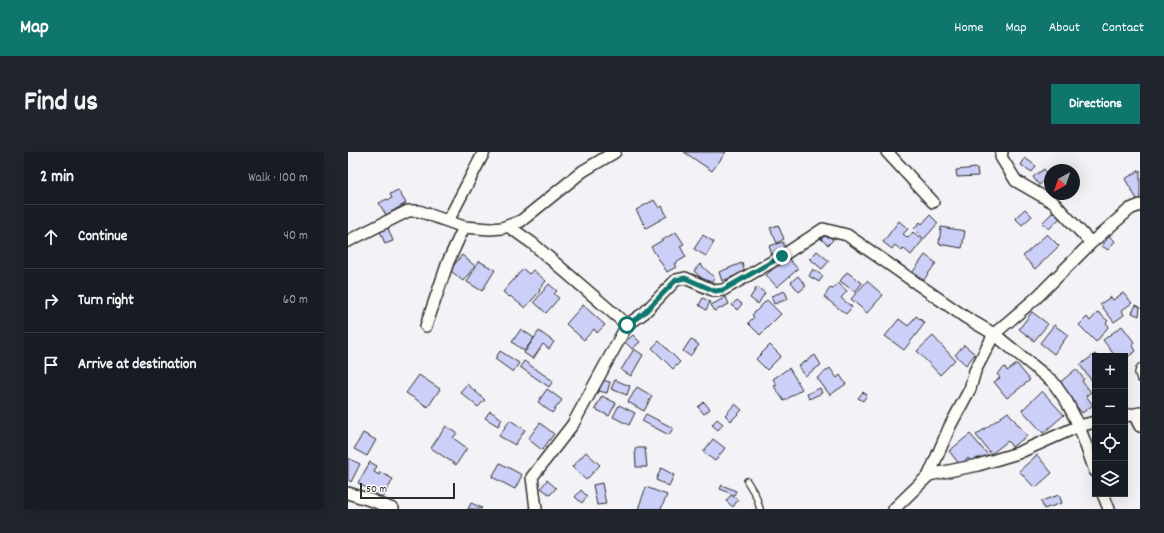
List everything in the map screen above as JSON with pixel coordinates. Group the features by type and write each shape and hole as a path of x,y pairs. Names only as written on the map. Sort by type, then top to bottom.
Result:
{"street":[{"path":"448,221 484,152"},
{"path":"348,241 408,212 419,211 464,227 490,229 502,228 521,221 584,171 615,152"},
{"path":"887,152 933,202"},
{"path":"1002,152 1001,157 1016,181 1054,203 1091,243"},
{"path":"894,509 929,475 950,426 970,389 975,371 994,334 1036,298 1091,243 1130,209 1140,205"},
{"path":"508,226 532,243 627,325"},
{"path":"426,326 448,262 464,227"},
{"path":"536,509 532,477 573,424 627,325 644,313 676,280 685,278 715,291 723,290 782,256 823,229 847,235 965,317 994,334 1053,382 1067,402 1079,426 1092,463"},
{"path":"1133,414 1140,426"},
{"path":"929,475 978,465 1018,453 1079,426 1092,423"},
{"path":"348,492 392,509"},
{"path":"1105,497 1109,509"}],"lane":[{"path":"1140,367 1138,373 1140,379"},
{"path":"747,481 756,496 760,509"}],"building":[{"path":"684,152 726,152 712,171"},
{"path":"1025,158 1036,166 1032,172 1021,165"},
{"path":"977,168 978,176 957,177 956,170"},
{"path":"1044,169 1044,181 1039,185 1033,177"},
{"path":"1140,170 1140,200 1138,201 1125,179"},
{"path":"398,190 406,203 386,215 379,203 392,198 390,194"},
{"path":"654,200 659,208 662,206 667,216 646,228 636,210"},
{"path":"1025,209 1032,216 1022,225 1015,218"},
{"path":"1053,212 1060,218 1049,229 1042,223"},
{"path":"930,215 938,223 924,239 914,229 920,222 922,224"},
{"path":"899,221 908,229 903,234 908,238 913,232 923,240 911,255 903,248 902,251 895,245 892,249 883,242"},
{"path":"778,225 784,239 777,243 770,228"},
{"path":"941,227 965,231 962,248 939,244"},
{"path":"388,228 393,241 385,244 380,231"},
{"path":"676,232 684,244 680,246 686,257 674,264 676,267 667,272 651,247"},
{"path":"827,234 833,240 828,245 821,239"},
{"path":"1047,234 1059,246 1035,269 1023,256"},
{"path":"703,235 714,242 706,256 694,249"},
{"path":"1109,236 1115,241 1108,250 1102,246"},
{"path":"783,242 785,248 775,251 776,253 772,255 769,246"},
{"path":"817,251 829,261 822,269 810,259"},
{"path":"462,255 475,266 463,281 450,270"},
{"path":"925,255 936,263 923,281 912,273"},
{"path":"787,257 798,269 777,287 766,275"},
{"path":"479,261 495,270 482,291 467,282"},
{"path":"742,263 745,272 722,281 719,272"},
{"path":"700,264 715,278 709,285 694,271"},
{"path":"523,269 529,274 533,270 546,281 539,290 540,291 525,308 503,292"},
{"path":"813,269 823,276 819,282 809,276"},
{"path":"847,272 862,283 855,292 840,281"},
{"path":"798,276 806,286 799,292 791,282"},
{"path":"867,281 883,295 867,313 851,299"},
{"path":"838,283 847,291 841,298 852,307 846,314 824,297 830,288 833,289"},
{"path":"549,284 557,291 554,294 559,298 546,313 534,302"},
{"path":"757,287 765,293 758,304 750,298"},
{"path":"785,291 788,299 774,304 771,296"},
{"path":"1123,293 1132,303 1122,310 1124,315 1114,322 1100,304 1111,297 1113,300"},
{"path":"726,297 729,304 715,311 711,305"},
{"path":"703,298 710,302 706,310 699,305"},
{"path":"737,300 742,304 737,310 732,305"},
{"path":"767,300 781,314 760,335 748,323 754,317 752,315"},
{"path":"583,305 605,325 597,333 594,329 584,340 566,324"},
{"path":"1136,305 1140,307 1139,316 1132,313"},
{"path":"1032,312 1048,324 1034,341 1019,329"},
{"path":"1098,312 1108,321 1106,323 1109,326 1096,342 1079,325 1087,317 1090,321"},
{"path":"916,316 925,323 904,350 885,336 899,319 908,326"},
{"path":"1054,325 1068,335 1054,354 1040,343"},
{"path":"1122,326 1134,342 1132,344 1136,351 1128,357 1128,353 1113,353 1103,340"},
{"path":"521,329 534,338 524,351 512,342"},
{"path":"539,331 554,342 549,349 543,344 533,359 524,353"},
{"path":"633,335 640,342 632,349 625,342"},
{"path":"933,336 955,360 940,375 917,351"},
{"path":"691,339 699,345 690,356 683,351"},
{"path":"659,341 680,362 673,369 652,348"},
{"path":"770,345 781,356 767,370 756,359"},
{"path":"964,345 975,354 966,365 955,355"},
{"path":"634,349 643,355 631,376 621,370"},
{"path":"500,351 519,363 513,372 495,359"},
{"path":"815,355 821,365 805,376 799,366"},
{"path":"1092,356 1091,380 1080,365"},
{"path":"524,361 553,381 549,387 520,367"},
{"path":"1017,364 1030,380 1007,398 994,382 1000,378 997,374 1005,367 1007,371"},
{"path":"789,368 802,389 784,401 774,386 777,385 773,379"},
{"path":"830,368 837,378 840,375 846,384 830,395 817,378"},
{"path":"1076,369 1084,379 1082,381 1091,392 1086,396 1092,406 1082,413 1058,384"},
{"path":"419,375 440,389 428,407 406,393"},
{"path":"602,380 610,382 607,393 599,391"},
{"path":"615,380 630,386 627,395 611,389"},
{"path":"467,384 485,400 478,407 460,392"},
{"path":"637,387 652,396 644,411 628,402"},
{"path":"820,388 822,393 809,399 807,394"},
{"path":"547,389 562,400 552,413 538,402"},
{"path":"1042,391 1064,415 1043,433 1022,410"},
{"path":"863,392 867,395 863,401 858,398"},
{"path":"602,396 616,403 609,416 595,409"},
{"path":"704,402 710,409 704,414 698,407"},
{"path":"735,404 742,410 731,421 725,415"},
{"path":"619,405 635,413 629,425 613,417"},
{"path":"490,411 502,419 498,426 485,418"},
{"path":"1008,412 1027,436 1012,447 1008,441 991,454 976,435"},
{"path":"646,414 673,428 669,435 642,421"},
{"path":"717,419 723,424 718,430 712,425"},
{"path":"510,420 525,430 515,445 499,436"},
{"path":"540,423 554,434 542,450 528,439"},
{"path":"446,426 457,433 453,438 467,448 456,465 431,448"},
{"path":"363,433 376,440 367,456 354,449"},
{"path":"970,434 988,455 980,461 973,463 968,458 960,465 949,451"},
{"path":"713,439 725,448 715,461 703,452"},
{"path":"635,448 645,448 647,467 636,467"},
{"path":"586,452 600,465 586,480 572,467"},
{"path":"1037,455 1052,473 1035,488 1019,471"},
{"path":"348,458 360,464 351,482 348,480"},
{"path":"370,462 377,466 374,472 379,475 380,472 393,479 383,498 358,483"},
{"path":"500,463 522,475 515,489 492,477"},
{"path":"661,468 674,475 669,486 656,480"},
{"path":"547,480 556,488 550,495 541,488"},
{"path":"602,483 606,504 597,505 593,485"},
{"path":"722,485 736,491 734,495 720,489"},
{"path":"646,487 667,495 661,509 638,509"},
{"path":"581,490 587,496 582,503 575,497"},
{"path":"731,495 738,500 733,507 726,501"},
{"path":"1059,495 1062,503 1044,509 1041,501"},
{"path":"471,503 482,508 468,509"}],"route":[{"path":"627,325 644,313 676,280 685,278 715,291 723,290 782,256"}]}
